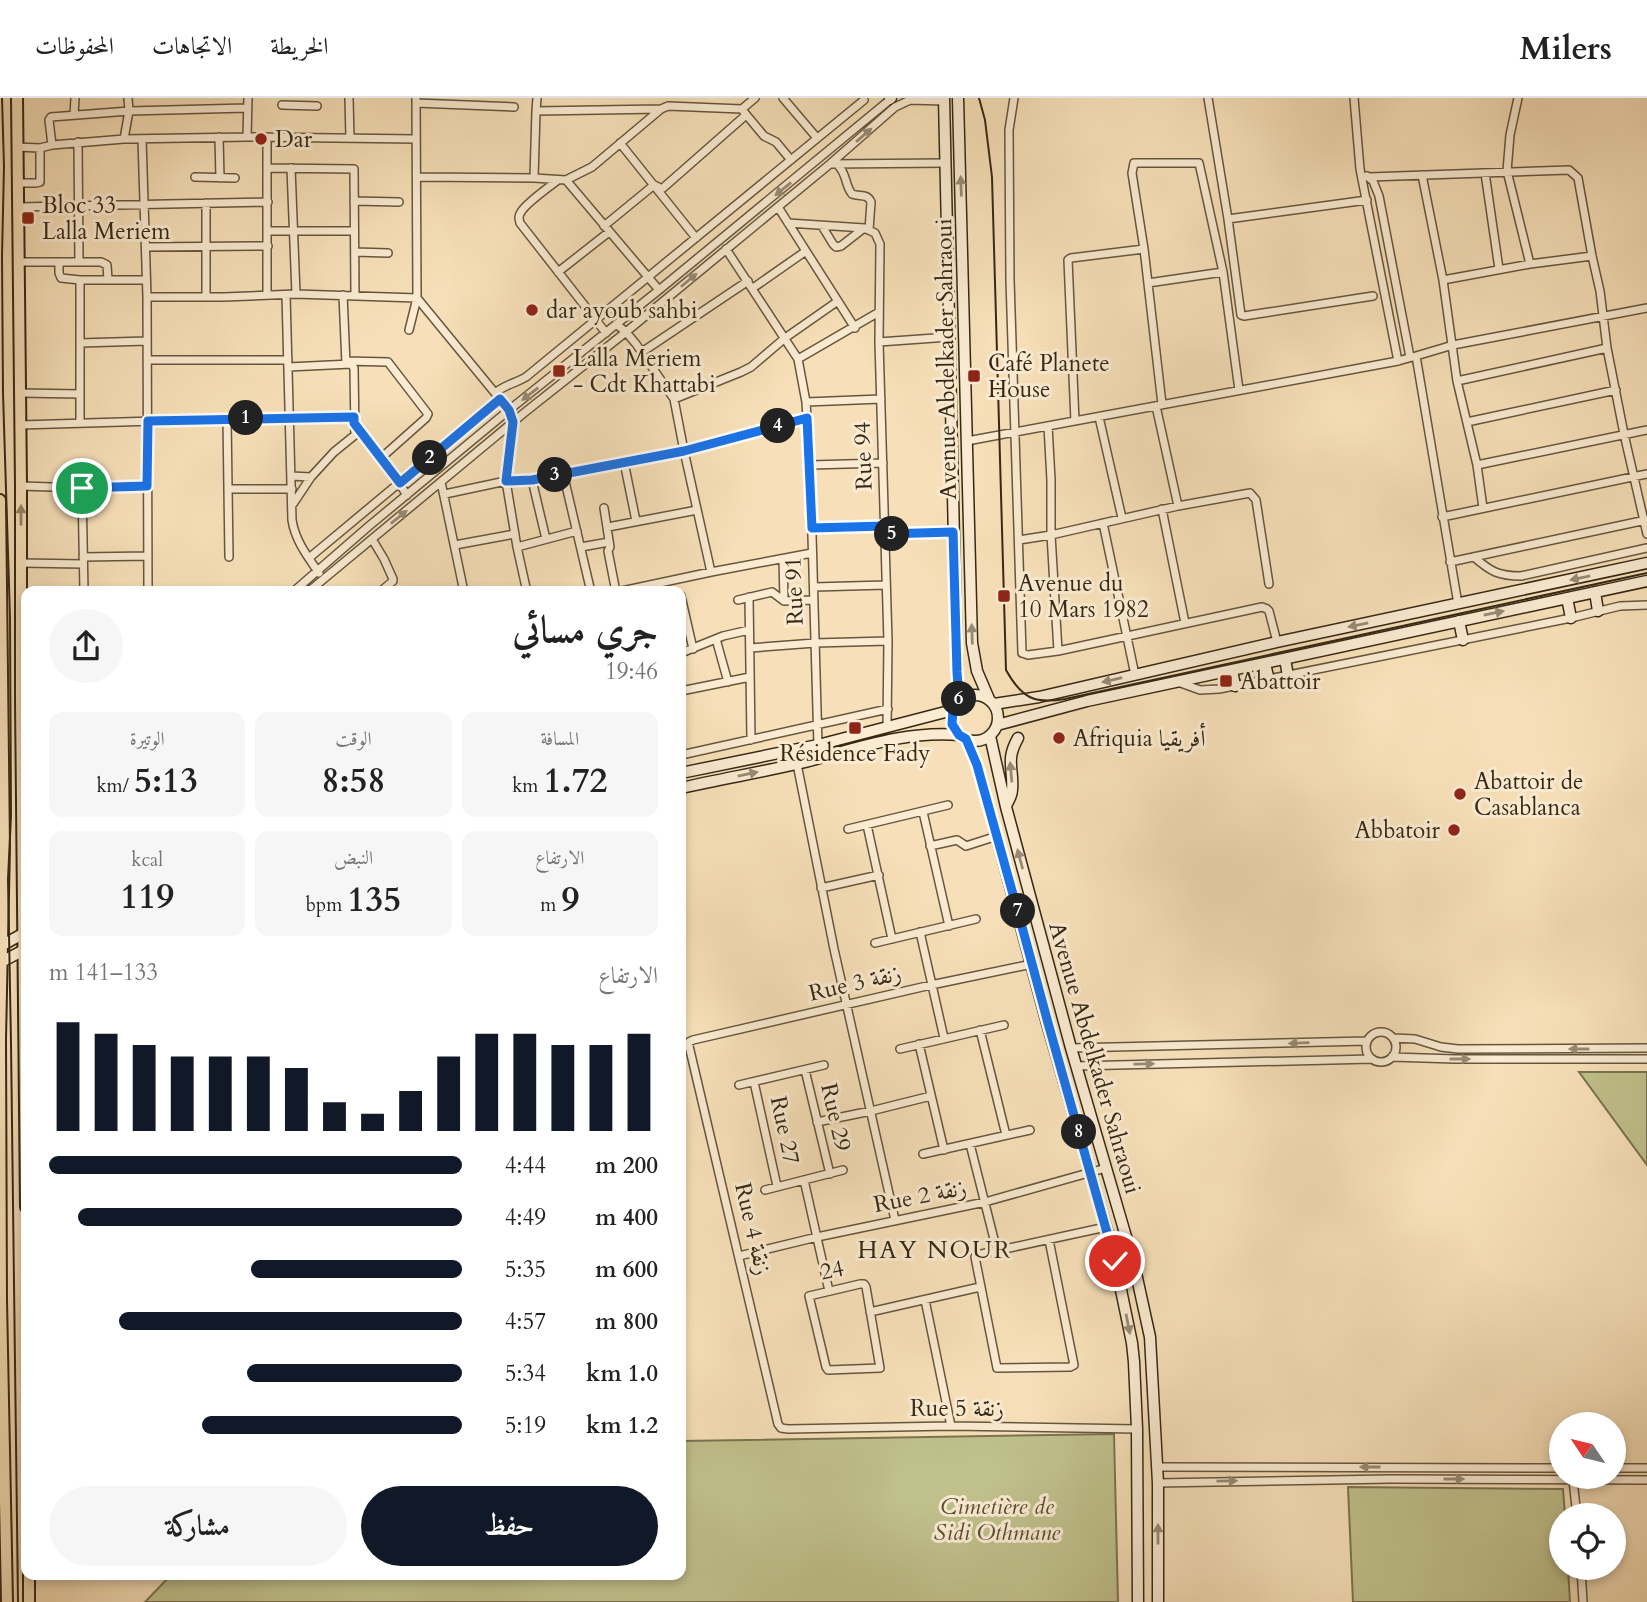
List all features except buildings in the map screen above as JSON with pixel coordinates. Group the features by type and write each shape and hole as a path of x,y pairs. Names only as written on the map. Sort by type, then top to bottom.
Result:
{"main road":[{"path":"16,98 22,586"},
{"name":"Avenue Abdelkader Sahraoui","path":"958,98 972,643 977,671 991,702"},
{"name":"Avenue Abdelkader Sahraoui","path":"944,99 956,706"},
{"path":"0,500 4,835 0,1039 1,1286 7,1602"},
{"path":"991,702 1039,697 1277,642 1647,564"},
{"path":"998,725 1087,701 1647,581"},
{"path":"1594,592 1598,611"},
{"path":"1567,598 1571,618"},
{"path":"1459,621 1463,640"},
{"path":"1285,659 1288,676"},
{"path":"1265,664 1269,680"},
{"path":"1232,670 1235,686"},
{"path":"686,772 818,745 887,727 956,706 966,696 981,695 991,702 999,718 998,725 990,736 978,741 928,734 905,737 797,764 686,787"},
{"path":"956,706 952,724 962,737"},
{"name":"Avenue Abdelkader Sahraoui","path":"990,736 1006,807 1071,1048 1135,1264 1150,1337 1158,1467 1158,1602"},
{"name":"Avenue Abdelkader Sahraoui","path":"962,737 977,765 997,836 1106,1227 1132,1343 1137,1429 1138,1602"},
{"path":"1006,807 1012,792 1010,756 1018,738"},
{"path":"1,946 21,935"},
{"path":"1,963 21,952"},
{"path":"29,1580 29,1602"},
{"path":"1138,1581 1158,1581"}],"street":[{"path":"74,115 75,98"},
{"path":"124,139 129,111 128,98"},
{"path":"247,137 248,98"},
{"path":"349,98 350,138"},
{"path":"534,178 537,98"},
{"path":"654,185 663,188 755,98"},
{"path":"783,98 817,138"},
{"path":"300,586 509,410 891,98"},
{"path":"1014,98 1009,153 1022,653 1028,656 1058,652 1262,607 1269,611 1277,642"},
{"path":"1208,98 1240,314 1242,316 1373,296"},
{"path":"1354,98 1359,164 1365,176 1375,185 1379,197 1413,356 1458,604"},
{"path":"1518,98 1510,135 1507,171 1530,264"},
{"path":"309,558 400,483 504,387 526,377 863,99 874,113"},
{"path":"315,586 513,422 833,164 895,107 916,100 944,99"},
{"path":"409,330 417,298 416,101 513,107"},
{"path":"282,105 294,102 317,106"},
{"path":"606,332 520,223 519,216 523,209 562,179 592,167 661,109 668,106 744,107"},
{"path":"744,107 764,136 776,142 791,160"},
{"path":"52,145 50,118 129,111 247,108"},
{"path":"536,111 661,109"},
{"path":"17,147 40,148 124,139 219,137 416,139"},
{"path":"219,137 220,178"},
{"path":"267,137 267,295"},
{"path":"142,139 147,296 148,586"},
{"path":"78,142 79,262"},
{"path":"621,143 696,238"},
{"path":"18,183 40,182 40,148"},
{"path":"833,164 945,163"},
{"path":"1178,506 1159,405 1148,283 1132,173 1134,163 1199,163 1223,272 1239,390"},
{"name":"Rue 94","path":"833,164 845,174 852,194 869,198 871,202 866,229 875,233 880,244 879,342 888,641 887,727"},
{"path":"267,168 355,170 355,295"},
{"path":"291,168 296,294"},
{"path":"1365,176 1569,170 1578,178 1600,291 1607,348 1647,534"},
{"path":"1485,173 1499,269"},
{"path":"1422,175 1443,280 1457,381 1483,508"},
{"path":"1365,176 1367,200 1398,361"},
{"path":"195,177 235,178"},
{"path":"417,177 562,179 659,290"},
{"path":"558,272 654,185"},
{"path":"1228,219 1367,200"},
{"path":"354,201 399,202"},
{"path":"18,207 268,202"},
{"path":"206,203 206,297"},
{"path":"778,207 855,327"},
{"path":"788,223 866,229"},
{"path":"822,226 836,247 866,229"},
{"path":"268,231 354,231"},
{"path":"146,247 268,246"},
{"name":"Rue 91","path":"726,249 798,359 806,402 818,745"},
{"path":"1075,421 1068,260 1144,249"},
{"path":"642,352 806,251"},
{"path":"355,252 388,253"},
{"path":"1443,280 1592,256"},
{"path":"19,262 106,263 108,279"},
{"path":"59,263 61,278 146,280"},
{"path":"1148,283 1223,272"},
{"path":"80,280 80,422"},
{"path":"147,296 296,294 417,298 509,410 513,422 506,481 526,586"},
{"path":"286,295 294,532 324,579"},
{"path":"344,295 346,363"},
{"path":"674,399 751,367 785,338 838,301"},
{"path":"967,441 1398,361 1452,345 1647,308"},
{"path":"798,359 880,312"},
{"path":"617,324 642,352 674,399 711,572"},
{"path":"879,342 949,337"},
{"path":"80,343 147,341"},
{"path":"1457,381 1607,348"},
{"path":"147,360 288,364 388,362 428,414 382,458"},
{"path":"292,504 311,477 334,452 355,435 354,368 346,363"},
{"path":"1466,422 1616,390"},
{"path":"20,393 80,394"},
{"path":"806,402 881,399"},
{"path":"20,425 290,417 354,420"},
{"path":"1099,417 1122,518"},
{"path":"445,494 684,451 807,418"},
{"path":"227,419 229,557"},
{"path":"354,420 407,495"},
{"path":"1048,426 1058,652"},
{"path":"1476,465 1647,430"},
{"path":"624,462 636,521"},
{"path":"810,466 883,463"},
{"path":"563,474 590,586"},
{"path":"1442,517 1647,474"},
{"path":"291,476 311,477"},
{"path":"532,480 546,539"},
{"path":"441,482 463,586"},
{"path":"21,486 147,486"},
{"path":"82,488 84,586"},
{"path":"228,489 292,489"},
{"path":"1019,540 1247,493 1252,494 1256,500 1269,584"},
{"path":"604,508 610,547 608,551 616,586"},
{"path":"1162,509 1185,623"},
{"path":"608,527 697,510"},
{"path":"1450,562 1645,520"},
{"path":"1103,523 1135,674"},
{"path":"812,528 953,532"},
{"path":"517,547 577,531"},
{"path":"455,545 515,534"},
{"path":"372,539 392,575 390,586"},
{"path":"581,547 609,541"},
{"path":"1474,557 1495,573 1521,576 1647,548"},
{"path":"645,586 812,553"},
{"path":"21,563 148,555"},
{"path":"783,559 784,601"},
{"path":"677,579 678,586"},
{"path":"814,587 886,585"},
{"path":"738,600 772,592 784,601 814,600"},
{"path":"749,597 751,740"},
{"path":"1177,682 1206,690 1235,686 1620,606 1647,605"},
{"path":"686,619 693,649"},
{"path":"686,651 749,630"},
{"path":"716,639 728,681"},
{"path":"750,648 888,641"},
{"path":"686,690 750,677"},
{"path":"686,754 888,709"},
{"path":"797,764 821,888 895,1220"},
{"path":"848,829 948,805"},
{"path":"923,812 949,926"},
{"path":"867,825 892,939"},
{"path":"930,846 957,840 967,846 997,836"},
{"path":"821,888 879,875"},
{"path":"875,943 976,919"},
{"path":"920,932 944,1038"},
{"name":"Rue 3 زنقة","path":"689,1042 1032,964"},
{"path":"900,1049 1004,1025"},
{"path":"980,1030 1006,1135"},
{"path":"1071,1048 1367,1041 1379,1032 1393,1038 1458,1049 1647,1048"},
{"path":"1392,1057 1396,1048 1393,1038"},
{"path":"1367,1041 1367,1051 1372,1059"},
{"name":"Rue 4 زنقة","path":"689,1042 778,1424"},
{"path":"919,1044 944,1150"},
{"path":"1076,1066 1372,1059 1383,1062 1392,1057 1647,1059"},
{"path":"739,1085 824,1065"},
{"name":"Rue 29","path":"806,1070 830,1174"},
{"name":"Rue 27","path":"754,1082 777,1186"},
{"path":"817,1122 931,1096"},
{"path":"923,1154 1030,1130"},
{"path":"970,1144 997,1251"},
{"name":"Rue 2 زنقة","path":"739,1256 985,1202 1106,1168"},
{"path":"765,1189 843,1170"},
{"path":"804,1180 829,1291"},
{"path":"1049,1240 1073,1367 996,1367 975,1257 997,1251 1106,1227"},
{"name":"24","path":"864,1284 880,1368 827,1369 809,1296 829,1291 864,1284"},
{"path":"870,1312 980,1287"},
{"path":"925,1300 951,1426"},
{"name":"Rue 5 زنقة","path":"778,1424 781,1428 788,1429 951,1426 1137,1429"},
{"path":"1158,1467 1549,1468"},
{"path":"1258,1467 1258,1481"},
{"path":"1518,1468 1518,1480"},
{"path":"1626,1468 1647,1468"},
{"path":"1158,1483 1391,1479 1549,1480"},
{"path":"1626,1480 1647,1480"},
{"path":"1582,1580 1583,1602"}],"green space":[{"path":"1579,1072 1647,1072 1647,1165"},
{"name":"Cimetière de Sidi Othmane","path":"1114,1434 1118,1602 145,1602 166,1580 686,1580 686,1441"},
{"path":"1348,1487 1563,1489 1564,1503 1549,1503 1549,1580 1569,1580 1570,1602 1353,1602"}],"tram line":[{"path":"2,98 3,393 10,617 11,816 8,879 18,1602"},
{"path":"979,98 985,120 992,177 1006,670 1024,693 1037,700 1065,699 1647,573"}],"place":[{"name":"Dar","path":"261,139"},
{"name":"Bloc 33 Lalla Meriem","path":"28,218"},
{"name":"dar ayoub sahbi","path":"532,310"},
{"name":"Lalla Meriem - Cdt Khattabi","path":"559,371"},
{"name":"Café Planete House","path":"974,376"},
{"name":"Avenue du 10 Mars 1982","path":"1004,596"},
{"name":"Abattoir","path":"1226,681"},
{"name":"Résidence Fady","path":"855,728"},
{"name":"Afriquia أفريقيا","path":"1059,738"},
{"name":"Abattoir de Casablanca","path":"1460,794"},
{"name":"Abbatoir","path":"1454,830"}],"district":[{"name":"HAY NOUR","path":"935,1250"}],"route":[{"path":"82,488 147,486 148,421 354,417 354,423 400,483 500,399 509,410 513,422 506,481 532,480 684,451 807,418 812,528 885,526 885,534 953,532 959,701 953,710 952,724 959,735 966,739 977,765 1115,1261"}]}
